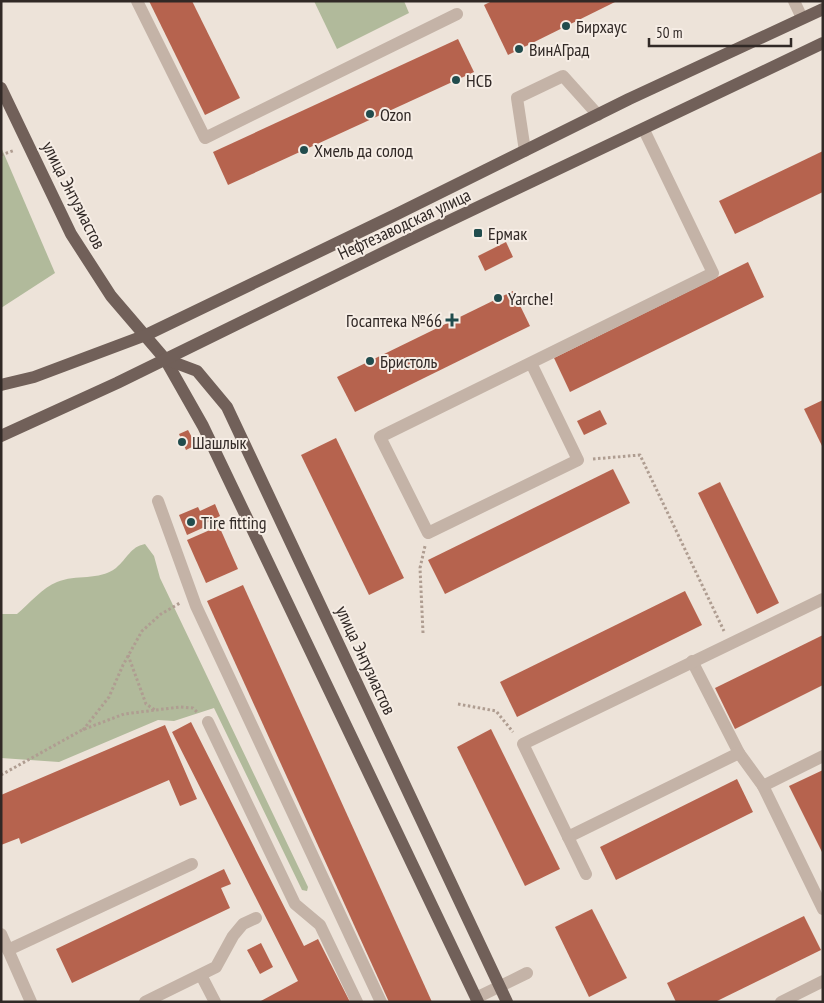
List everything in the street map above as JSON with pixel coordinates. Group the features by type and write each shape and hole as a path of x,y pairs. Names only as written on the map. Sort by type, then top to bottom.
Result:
{"main road":[{"name":"Нефтезаводская улица","path":"1,386 34,378 146,335 598,115 823,9"},
{"name":"Нефтезаводская улица","path":"1,436 823,44"},
{"name":"улица Энтузиастов","path":"1,88 71,234 110,296 165,359 203,426 477,1000"},
{"name":"улица Энтузиастов","path":"165,359 197,371 227,407 507,1002"}],"lane":[{"path":"137,1 205,138 457,14"},
{"path":"794,1 802,18"},
{"path":"525,151 518,98 563,76 598,115"},
{"path":"531,363 578,460 428,534 380,437 531,363 714,274 644,130"},
{"path":"158,501 192,596 381,1002"},
{"path":"586,874 523,744 823,599"},
{"path":"692,661 739,753 763,786 823,908"},
{"path":"208,722 295,904 320,925 357,1002"},
{"path":"568,837 739,753"},
{"path":"763,786 823,756"},
{"path":"8,950 192,864"},
{"path":"145,1002 216,967 232,936 244,924 256,918"},
{"path":"1,934 31,1002"},
{"path":"477,1000 527,973"},
{"path":"201,975 215,1002"},
{"path":"781,1002 823,981"}],"path":[{"path":"578,460 640,455 730,643"},
{"path":"423,633 420,568 428,534"},
{"path":"82,730 109,697 128,655 142,631 161,614 192,596"},
{"path":"128,655 146,704 156,710"},
{"path":"458,704 496,710 523,744"},
{"path":"1,775 82,730 124,714 192,708 208,722"}],"green space":[{"path":"314,1 404,1 409,13 337,49"},
{"path":"1,147 55,273 1,308"},
{"path":"145,544 154,556 160,578 308,887 307,891 302,890 214,708 174,721 158,720 59,762 1,758 1,614 17,614 41,592 57,582 72,578 102,575 109,572 116,568 132,550"}],"building":[{"path":"149,1 192,1 240,98 205,115"},
{"path":"492,1 617,1 508,55 484,5"},
{"path":"458,39 474,72 228,185 213,152"},
{"path":"823,151 823,192 735,234 719,201"},
{"path":"506,242 513,257 485,271 478,256"},
{"path":"748,262 764,297 570,392 554,358"},
{"path":"513,291 530,326 355,412 337,377"},
{"path":"823,400 823,448 804,409"},
{"path":"600,410 607,424 584,435 577,421"},
{"path":"188,430 196,445 186,450 179,434"},
{"path":"336,438 404,578 369,595 301,455"},
{"path":"613,469 630,503 445,594 428,560"},
{"path":"720,482 779,603 757,614 698,493"},
{"path":"215,504 220,516 206,523 207,526 187,535 179,515 198,507 200,511"},
{"path":"219,526 238,569 206,583 187,540"},
{"path":"243,585 432,1002 389,1002 207,601"},
{"path":"685,591 702,625 517,717 500,682"},
{"path":"823,635 823,685 735,729 715,688"},
{"path":"191,722 304,946 318,939 350,1002 259,1002 298,981 172,732"},
{"path":"165,725 197,799 180,806 169,780 21,844 19,838 1,845 1,795"},
{"path":"491,729 560,869 525,886 457,747"},
{"path":"823,770 823,854 789,786"},
{"path":"737,779 753,812 616,880 600,847"},
{"path":"224,869 231,884 221,888 230,908 72,983 56,949"},
{"path":"592,909 627,978 589,997 555,927"},
{"path":"804,916 821,950 715,1002 676,1002 667,983"},
{"path":"261,943 273,967 260,974 247,950"}],"place":[{"name":"Бирхаус","path":"566,26"},
{"name":"ВинАГрад","path":"519,49"},
{"name":"НСБ","path":"456,80"},
{"name":"Ozon","path":"370,114"},
{"name":"Хмель да солод","path":"304,150"},
{"name":"Ермак","path":"478,233"},
{"name":"Yarche!","path":"498,298"},
{"name":"Госаптека №66","path":"452,320"},
{"name":"Бристоль","path":"370,361"},
{"name":"Шашлык","path":"182,442"},
{"name":"Tire fitting","path":"191,522"}]}
